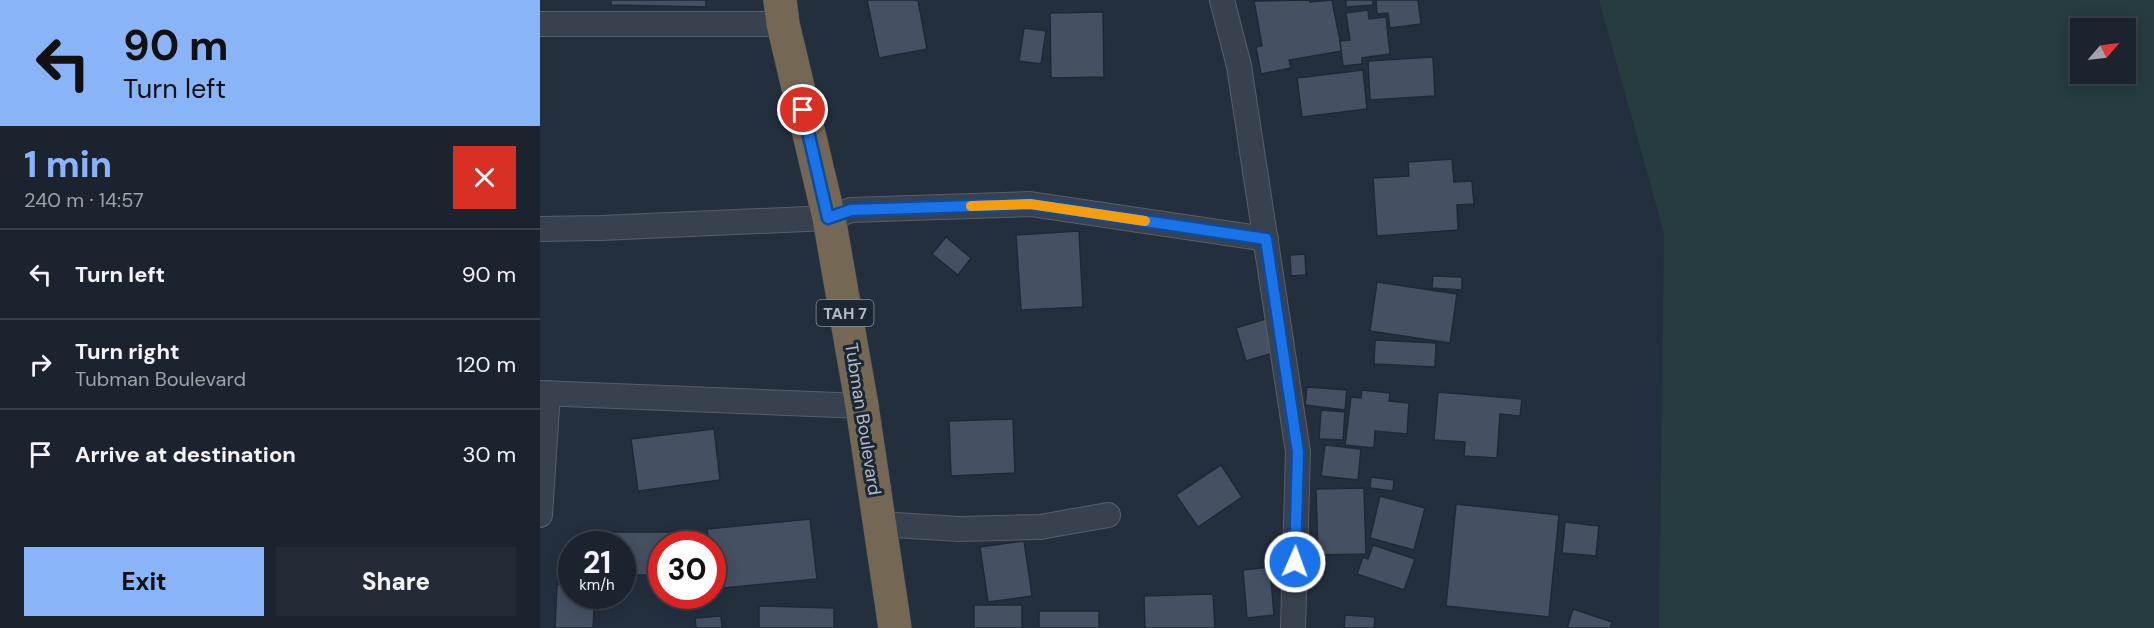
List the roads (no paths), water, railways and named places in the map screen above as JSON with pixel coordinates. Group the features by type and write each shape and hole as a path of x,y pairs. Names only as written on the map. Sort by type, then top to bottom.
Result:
{"highway":[{"name":"Tubman Boulevard","path":"782,12 828,218 862,406 895,628"}],"street":[{"path":"1222,0 1239,66 1298,452 1293,628"},
{"path":"540,24 782,12"},
{"path":"540,228 601,228 828,218 851,210 1030,204 1266,239"},
{"path":"540,515 544,393 862,406"},
{"path":"879,524 959,529 1040,527 1108,515"}]}
